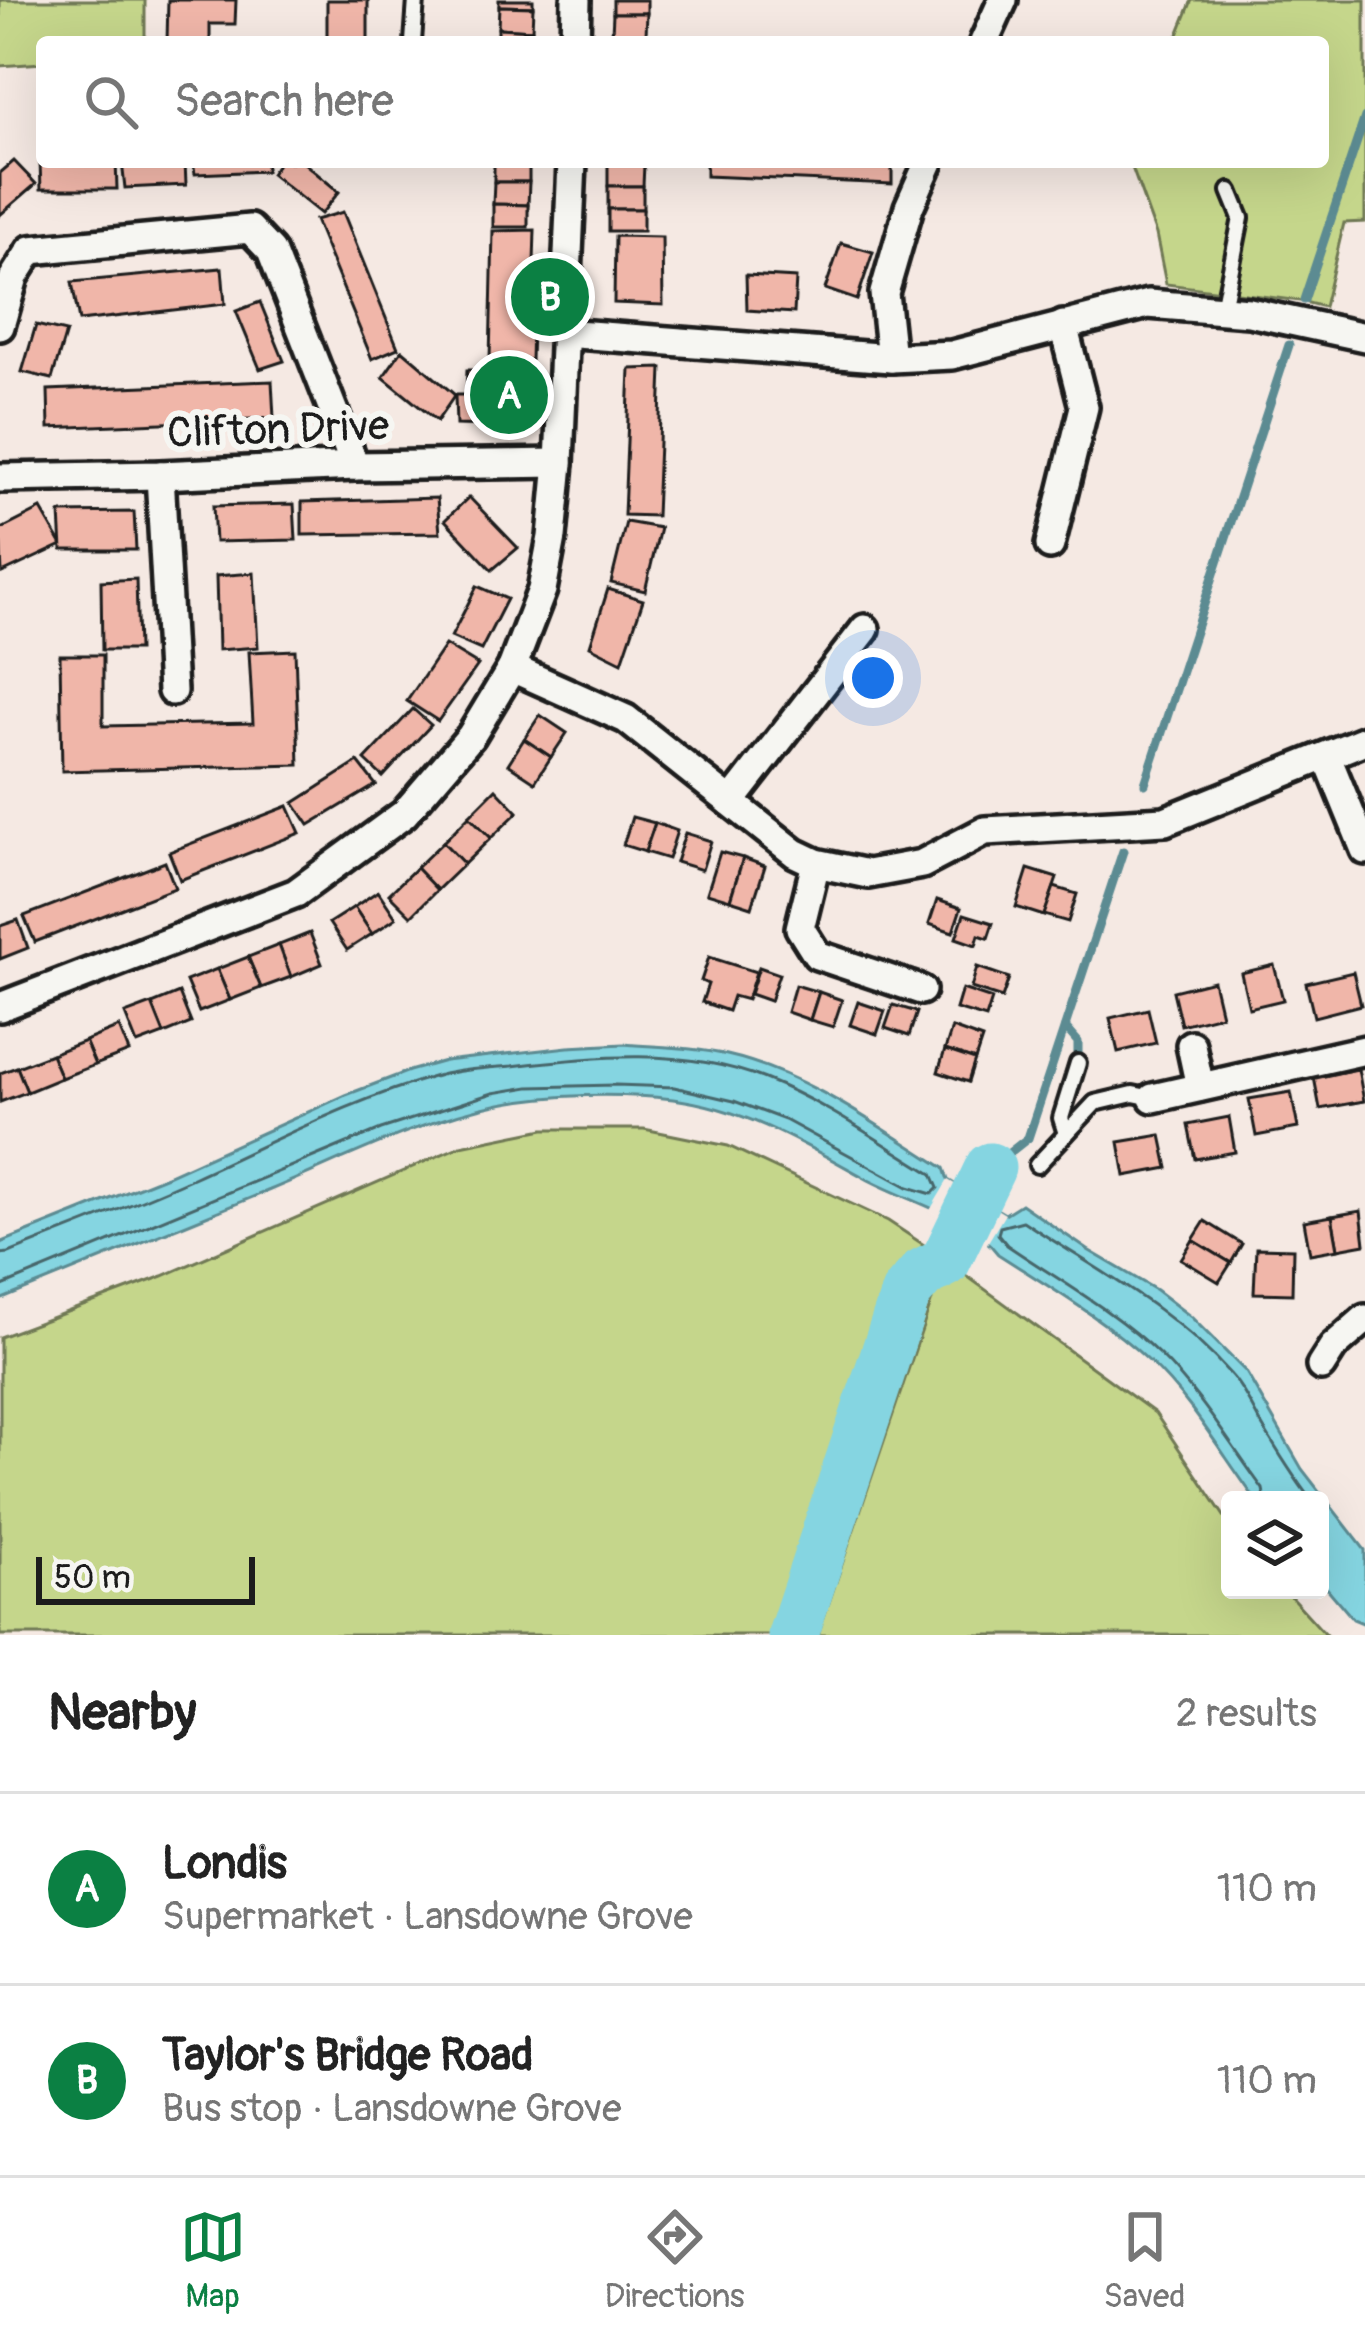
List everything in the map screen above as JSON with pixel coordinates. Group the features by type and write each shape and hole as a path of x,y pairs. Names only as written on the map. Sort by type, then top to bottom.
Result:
{"street":[{"path":"575,36 576,0"},
{"path":"987,36 1003,0"},
{"path":"0,1007 296,893 404,814 471,736 512,668 542,590 559,463 572,168"},
{"path":"891,358 884,292 909,207 926,168"},
{"path":"0,326 14,277 32,250 250,229 271,251 355,466"},
{"path":"563,333 891,358 952,355 1148,304 1223,308 1365,337"},
{"path":"1050,545 1084,407 1064,326"},
{"name":"Clifton Drive","path":"0,478 559,463"},
{"path":"160,475 172,691"},
{"path":"730,802 865,629"},
{"path":"512,668 626,719 795,853 816,863 868,874 922,864 985,831 1165,821 1365,740"},
{"path":"1327,758 1365,850"},
{"path":"816,863 800,928 817,955 921,990"},
{"path":"1191,1045 1200,1087"},
{"path":"1153,1098 1365,1050"},
{"path":"1321,1366 1333,1347 1365,1318"}],"lane":[{"path":"413,36 416,0"},
{"path":"1223,308 1240,218 1230,191"},
{"path":"1066,1134 1061,1118 1078,1063"},
{"path":"1036,1165 1095,1103 1133,1094 1153,1098"}],"green space":[{"path":"0,0 145,0 145,36 36,36 36,63 0,66"},
{"path":"1192,0 1365,0 1365,222 1344,223 1324,307 1166,284 1156,234 1132,168 1329,168 1329,36 1177,36"},
{"path":"544,1129 644,1129 728,1146 888,1221 930,1249 890,1286 776,1635 0,1635 0,1337 163,1276 461,1146"},
{"path":"964,1274 1155,1413 1221,1512 1221,1599 1293,1599 1326,1635 818,1635 935,1291"}],"water":[{"path":"624,1044 689,1049 756,1063 866,1118 944,1168 948,1180 1005,1214 1021,1204 1191,1317 1246,1372 1319,1491 1250,1491 1179,1393 1149,1361 1076,1304 998,1254 971,1229 773,1129 724,1110 673,1099 586,1096 470,1111 383,1141 0,1300 0,1243 409,1071 445,1061"},
{"path":"1329,1504 1365,1550 1365,1624 1353,1619 1329,1591"}],"pier":[{"path":"948,1180 1005,1214 985,1247 929,1212"}],"building":[{"path":"168,0 236,0 235,24 210,24 210,36 167,36"},
{"path":"327,0 368,0 368,36 327,36"},
{"path":"499,0 533,0 533,7 499,6"},
{"path":"613,0 647,0 647,13 613,13"},
{"path":"499,6 533,7 532,30 498,28"},
{"path":"613,13 647,13 646,35 612,34"},
{"path":"498,28 532,30 532,36 498,36"},
{"path":"14,161 36,184 0,215 0,173"},
{"path":"40,168 116,168 117,189 41,189"},
{"path":"123,168 185,168 186,185 125,188"},
{"path":"194,168 266,168 266,171 195,174"},
{"path":"275,168 310,168 339,192 321,214 271,174"},
{"path":"494,168 529,168 529,182 494,182"},
{"path":"608,168 644,168 643,186 608,186"},
{"path":"706,168 892,168 892,184 706,176"},
{"path":"494,182 529,182 528,205 493,204"},
{"path":"608,186 643,186 643,209 608,209"},
{"path":"493,204 528,205 528,227 493,227"},
{"path":"608,209 643,209 643,231 608,231"},
{"path":"343,212 398,348 372,359 315,220"},
{"path":"535,230 531,360 490,360 493,231"},
{"path":"615,236 662,237 663,305 614,303"},
{"path":"841,243 873,252 857,300 825,289"},
{"path":"222,268 225,304 79,321 72,282"},
{"path":"746,275 796,278 794,313 747,310"},
{"path":"260,302 284,361 260,369 236,311"},
{"path":"36,325 66,332 52,379 22,372"},
{"path":"402,350 455,395 437,421 383,377"},
{"path":"662,368 656,516 624,515 630,369"},
{"path":"467,370 531,370 529,427 456,425 455,395 466,395"},
{"path":"272,381 274,418 49,428 48,390"},
{"path":"469,497 518,548 492,570 445,520"},
{"path":"437,498 440,533 302,535 302,502"},
{"path":"294,504 296,540 215,542 213,506"},
{"path":"41,509 62,545 2,573 0,530"},
{"path":"134,512 136,550 62,550 60,513"},
{"path":"626,522 660,528 645,591 611,583"},
{"path":"254,573 258,647 218,650 216,576"},
{"path":"136,579 138,650 102,650 101,581"},
{"path":"477,586 507,599 481,650 451,637"},
{"path":"608,589 643,600 622,662 590,646"},
{"path":"445,645 478,665 438,721 407,701"},
{"path":"295,650 299,765 62,771 60,655 103,655 103,726 253,723 249,652"},
{"path":"413,709 431,725 383,777 365,760"},
{"path":"540,715 567,733 551,757 524,739"},
{"path":"524,739 551,757 535,782 508,764"},
{"path":"358,762 376,785 309,825 294,803"},
{"path":"496,789 518,812 491,838 469,816"},
{"path":"288,806 300,833 180,880 169,852"},
{"path":"469,816 491,838 464,864 443,842"},
{"path":"632,817 655,823 645,852 623,845"},
{"path":"655,823 677,831 668,859 645,852"},
{"path":"685,833 711,841 702,870 676,862"},
{"path":"443,842 464,864 437,890 416,868"},
{"path":"720,852 743,858 730,900 707,893"},
{"path":"743,858 765,866 752,907 730,900"},
{"path":"165,862 175,888 35,942 24,916"},
{"path":"416,868 437,890 411,916 389,894"},
{"path":"1028,869 1057,878 1044,916 1016,907"},
{"path":"1054,887 1077,894 1068,922 1044,915"},
{"path":"378,891 396,918 372,934 354,907"},
{"path":"937,900 961,908 953,932 929,924"},
{"path":"354,907 372,934 347,950 329,923"},
{"path":"964,914 993,923 988,938 979,935 976,945 956,938"},
{"path":"18,920 28,948 0,959 0,926"},
{"path":"310,933 322,964 291,977 279,945"},
{"path":"279,945 291,977 261,988 248,957"},
{"path":"248,957 261,988 230,1000 217,969"},
{"path":"709,957 756,972 747,1000 733,996 728,1011 702,1002 708,984 701,981"},
{"path":"1274,965 1283,1000 1249,1008 1241,973"},
{"path":"759,967 779,974 770,1001 750,994"},
{"path":"977,967 1009,978 1002,998 971,988"},
{"path":"217,969 230,1000 199,1012 186,981"},
{"path":"1353,972 1361,1005 1314,1017 1306,983"},
{"path":"1213,981 1221,1015 1181,1025 1173,991"},
{"path":"795,985 819,992 810,1020 787,1012"},
{"path":"962,989 992,999 986,1018 956,1009"},
{"path":"819,992 842,1000 833,1027 810,1020"},
{"path":"179,993 191,1023 164,1034 152,1004"},
{"path":"858,1002 885,1011 877,1034 850,1025"},
{"path":"152,1004 164,1034 137,1044 125,1014"},
{"path":"893,1005 917,1012 909,1036 885,1028"},
{"path":"1148,1009 1156,1043 1118,1052 1110,1018"},
{"path":"119,1027 129,1052 95,1065 85,1041"},
{"path":"952,1028 982,1039 975,1060 945,1050"},
{"path":"85,1041 95,1065 61,1078 51,1054"},
{"path":"945,1050 975,1060 968,1082 938,1072"},
{"path":"51,1054 61,1078 27,1092 17,1067"},
{"path":"17,1067 27,1092 0,1102 0,1073"},
{"path":"1358,1069 1364,1101 1320,1109 1314,1077"},
{"path":"1291,1092 1298,1128 1256,1136 1249,1099"},
{"path":"1229,1117 1235,1152 1195,1159 1188,1125"},
{"path":"1161,1135 1168,1168 1125,1176 1119,1142"},
{"path":"1361,1211 1365,1244 1338,1249 1332,1216"},
{"path":"1332,1216 1338,1249 1310,1254 1304,1221"},
{"path":"1205,1221 1242,1244 1231,1263 1193,1240"},
{"path":"1193,1240 1231,1263 1219,1282 1181,1259"},
{"path":"1256,1248 1293,1249 1292,1294 1254,1293"}],"waterway":[{"path":"1304,300 1365,117"},
{"path":"1145,784 1289,345"},
{"path":"990,1168 1028,1138 1123,851"},
{"path":"1065,1027 1078,1042 1078,1063"},
{"path":"793,1635 906,1293 923,1273 945,1262 990,1168"}],"place":[{"name":"Taylor's Bridge Road","path":"550,297"},
{"name":"Londis","path":"509,395"}]}
